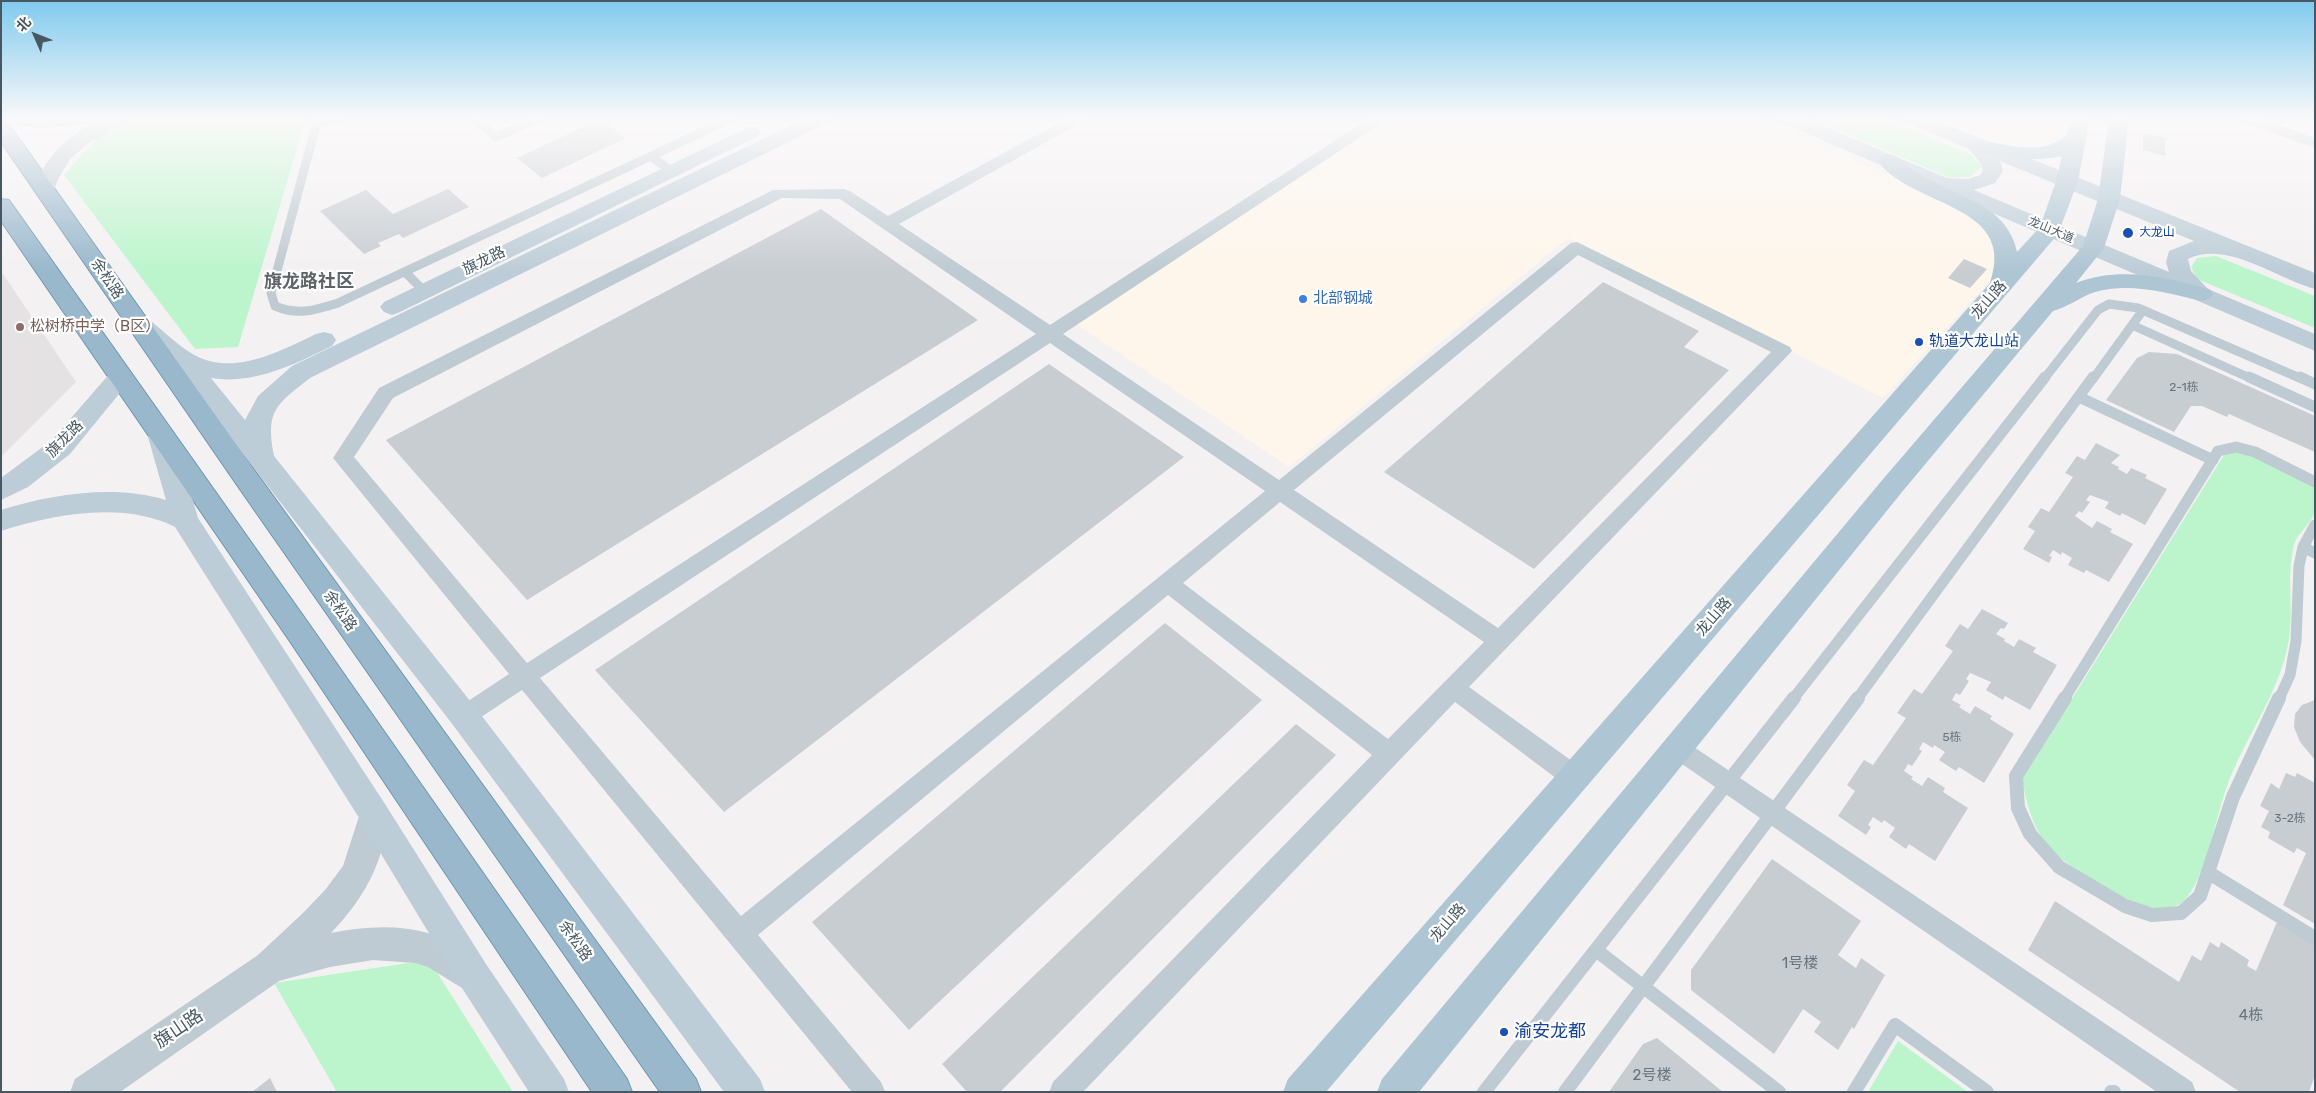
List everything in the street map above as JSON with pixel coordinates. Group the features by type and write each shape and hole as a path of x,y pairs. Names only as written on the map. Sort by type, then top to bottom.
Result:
{"highway":[{"name":"余松路","path":"31,169 135,320 683,1092"},
{"path":"1,206 299,632 614,1092"}],"main road":[{"name":"旗龙路","path":"183,359 208,370 232,371 258,367 288,357 674,169"},
{"path":"260,458 257,424 264,408 278,390 301,372 717,169"},
{"path":"1899,169 1917,182 1970,207 1990,223 2004,243 2007,254 2001,285"},
{"name":"龙山大道","path":"1908,169 2315,343"},
{"path":"1942,184 1969,185 1988,179 1993,169"},
{"path":"2037,169 2315,282"},
{"name":"龙山路","path":"1301,1092 2050,229 2070,169"},
{"path":"1395,1092 1676,748 2093,248 2109,199 2113,169"},
{"path":"2201,294 2178,270 2177,256 2193,248 2230,248"},
{"path":"2039,312 2072,291 2098,283 2140,281 2165,284 2201,294"},
{"path":"135,320 183,359 464,716 747,1092"},
{"name":"旗龙路","path":"1,490 20,480 61,447 120,378"},
{"path":"161,437 186,520 374,814 474,976 551,1092"},
{"path":"1,521 55,509 112,504 130,504 160,509 186,520"}],"street":[{"path":"45,189 51,169"},
{"path":"888,223 986,169"},
{"path":"464,716 1302,169"},
{"path":"871,1092 343,458 386,394 779,193 844,194 1500,641"},
{"path":"739,934 1577,247 1783,351 1389,754 1063,1092"},
{"path":"1168,583 1389,754"},
{"path":"1454,689 1574,777"},
{"path":"1676,748 2182,1092"},
{"path":"270,967 307,932 355,876 366,850 374,814"},
{"path":"270,967 320,952 360,945 401,944 434,952 474,976"},
{"name":"旗山路","path":"88,1092 270,967"}],"lane":[{"path":"304,169 270,294 275,306 289,313 310,312 338,304 623,169"},
{"path":"405,272 424,291"},
{"path":"1484,1092 2098,310 2109,304 2118,304 2143,310 2315,384"},
{"path":"1565,1092 1774,813 2143,310"},
{"path":"2132,325 2315,407"},
{"path":"2079,397 2213,460"},
{"path":"2315,482 2255,452 2236,447 2218,451 2016,776 2018,808 2030,834 2059,867 2125,906 2152,915 2181,913 2200,896 2233,797 2290,675 2296,641 2299,566 2309,550 2315,525"},
{"path":"2209,873 2315,938"},
{"path":"1596,950 1779,1092"},
{"path":"1854,1092 1895,1025 1987,1092"}],"shaded area":[{"name":"北部钢城","path":"1309,169 1875,169 1933,193 1966,210 1996,243 1995,275 1883,398 1568,238 1289,467 1076,324"},
{"name":"松树桥中学（B区）","path":"1,271 76,382 1,457"}],"green space":[{"path":"69,169 291,169 238,347 195,349 64,175"},
{"path":"1929,169 1979,169 1970,177 1948,177"},
{"path":"2216,256 2315,296 2315,328 2197,279 2191,267 2197,258"},
{"path":"2238,451 2254,455 2315,487 2315,510 2314,515 2298,536 2294,545 2290,580 2291,616 2289,639 2278,679 2232,773 2207,854 2194,886 2187,898 2178,905 2168,908 2157,908 2136,903 2098,883 2054,852 2037,830 2026,799 2022,779 2224,455"},
{"path":"429,960 513,1092 337,1092 274,983"},
{"path":"1898,1041 1968,1092 1868,1092"}],"building":[{"path":"531,169 561,169 542,178"},
{"path":"448,189 469,207 403,238 399,234 378,243 381,246 364,254 320,211 366,190 393,214"},
{"path":"821,209 978,320 527,600 386,440"},
{"path":"1964,259 1987,269 1970,288 1948,278"},
{"path":"1603,282 1699,331 1684,347 1729,370 1534,569 1384,472"},
{"path":"2149,352 2177,354 2315,416 2315,452 2229,414 2227,417 2202,406 2191,406 2174,432 2106,400 2137,358"},
{"path":"1049,364 1184,457 724,812 595,670"},
{"path":"2096,443 2120,455 2111,463 2119,467 2118,469 2127,474 2131,468 2147,475 2145,478 2167,489 2145,525 2122,513 2120,516 2105,508 2109,502 2090,495 2086,500 2090,502 2082,513 2079,511 2075,516 2092,528 2097,521 2112,529 2110,532 2133,544 2109,582 2086,570 2084,573 2068,565 2072,558 2062,552 2061,555 2053,550 2049,556 2052,557 2049,563 2023,549 2035,531 2028,527 2041,508 2049,512 2073,477 2065,473 2077,456 2085,460"},
{"path":"1982,609 2008,623 2004,629 2001,628 1996,634 2005,639 2004,641 2014,647 2019,639 2036,648 2033,652 2057,665 2030,710 2005,696 2003,700 1986,690 1991,682 1970,673 1966,679 1969,681 1960,695 1956,693 1952,700 1961,705 1959,707 1970,714 1975,706 1992,716 1990,719 2014,734 1984,783 1959,767 1956,771 1939,760 1945,752 1934,745 1933,748 1923,742 1919,749 1922,751 1912,766 1908,764 1904,771 1913,777 1911,779 1922,786 1928,777 1945,788 1943,792 1968,808 1935,861 1909,844 1906,849 1889,837 1895,828 1884,820 1882,823 1873,817 1868,825 1871,827 1866,835 1838,816 1855,791 1847,785 1864,760 1873,765 1906,718 1897,713 1914,689 1922,694 1953,651 1945,646 1960,624 1968,629"},
{"path":"1165,623 1262,700 909,1030 812,922"},
{"path":"2315,700 2315,760 2300,742 2294,727 2295,714 2302,705"},
{"path":"1296,724 1336,755 1000,1092 967,1092 942,1064"},
{"path":"2286,773 2295,777 2297,773 2315,783 2315,924 2283,905 2306,853 2297,848 2294,853 2268,838 2270,832 2261,827 2269,811 2260,806 2271,783 2279,789"},
{"path":"1772,859 1861,921 1838,955 1856,968 1861,958 1885,975 1854,1029 1852,1027 1838,1050 1814,1032 1821,1022 1803,1009 1774,1054 1691,990 1691,970"},
{"path":"2055,901 2179,982 2192,955 2201,961 2210,942 2219,948 2221,942 2249,960 2247,966 2256,971 2277,922 2315,945 2315,1075 2309,1092 2240,1092 2028,950"},
{"path":"1657,1038 1723,1092 1609,1092 1643,1044"},
{"path":"270,1078 277,1092 252,1092"}],"place":[{"name":"大龙山","path":"2128,233"},
{"name":"北部钢城","path":"1303,299"},
{"name":"松树桥中学（B区）","path":"20,327"},
{"name":"轨道大龙山站","path":"1919,342"},
{"name":"渝安龙都","path":"1504,1032"}],"district":[{"name":"旗龙路社区","path":"309,282"}]}
